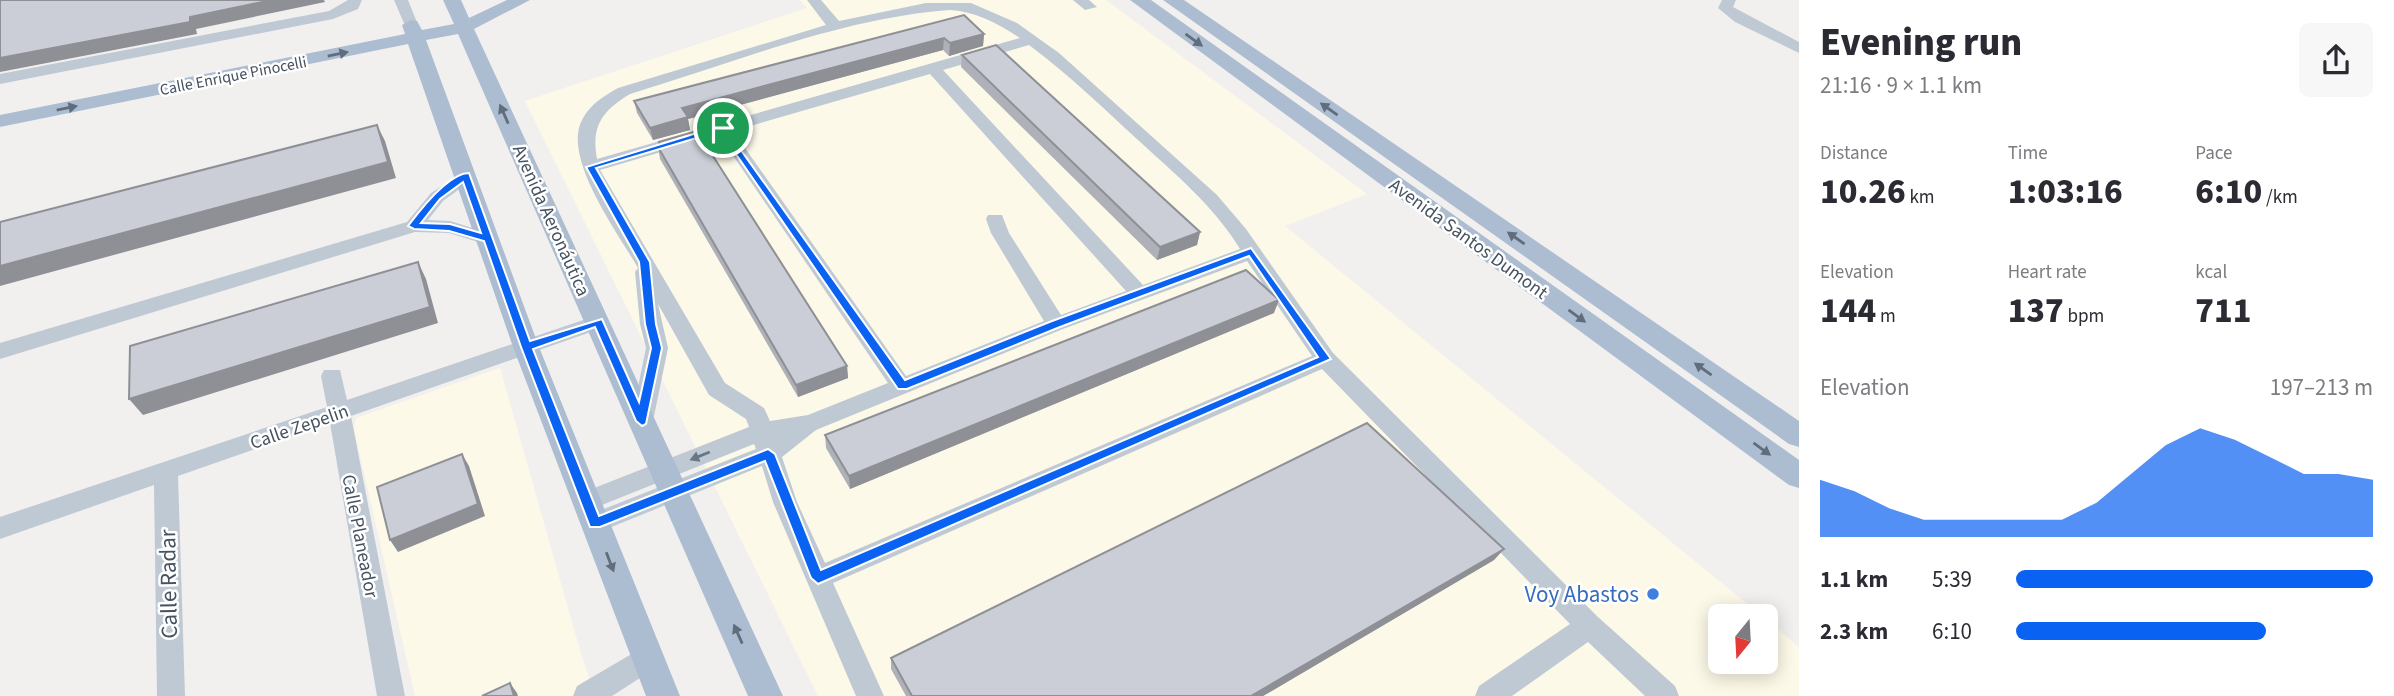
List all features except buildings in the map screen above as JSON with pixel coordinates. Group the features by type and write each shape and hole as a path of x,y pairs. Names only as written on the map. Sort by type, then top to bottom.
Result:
{"main road":[{"path":"458,13 484,0"},
{"path":"458,13 521,0"},
{"name":"Avenida Santos Dumont","path":"1139,0 1799,476"},
{"name":"Avenida Santos Dumont","path":"1172,0 1799,436"},
{"name":"Calle Enrique Pinocelli","path":"0,121 414,31 458,13"},
{"name":"Avenida Aeronáutica","path":"458,13 766,696"},
{"name":"Calle Enrique Pinocelli","path":"0,104 414,31"},
{"path":"414,31 526,347 663,696"}],"street":[{"path":"0,79 333,15 353,6 355,0"},
{"path":"401,0 414,31"},
{"path":"814,0 835,26"},
{"path":"1729,0 1724,4 1725,8 1740,19 1799,48"},
{"path":"870,696 818,578 756,414 717,389 590,167 584,137 587,123 601,106 624,91 835,26 917,5 950,3 988,13 1029,40 1094,90 1219,207 1232,221 1325,359 1589,626 1665,696"},
{"path":"590,167 1029,40"},
{"path":"932,67 1139,293"},
{"path":"723,128 902,386"},
{"path":"414,226 437,197 466,176"},
{"path":"995,219 1000,233 1056,324"},
{"path":"0,351 414,226 450,227 488,239"},
{"path":"591,512 1056,324 1251,252"},
{"path":"642,421 656,348 650,324 644,262"},
{"name":"Calle Zepelin","path":"0,528 598,322"},
{"path":"818,578 1325,359"},
{"name":"Calle Planeador","path":"332,376 391,696"},
{"name":"Calle Radar","path":"166,473 171,696"},
{"path":"1489,696 1589,626"},
{"path":"587,696 647,658"}],"shaded area":[{"path":"800,0 1106,0 1367,194 1285,226 1747,604 1708,604 1708,674 1778,674 1778,629 1799,647 1799,696 818,696 525,101 807,8"},
{"path":"500,368 595,696 415,696 354,429 356,418"}],"place":[{"name":"Voy Abastos","path":"1653,594"}],"route":[{"path":"723,128 590,167 644,262 650,324 656,348 642,421 598,322 526,347 488,239 450,227 414,226 437,197 466,176 526,347 595,523 768,454 785,502 818,578 1325,359 1251,252 1056,324 902,386 723,128"}]}
